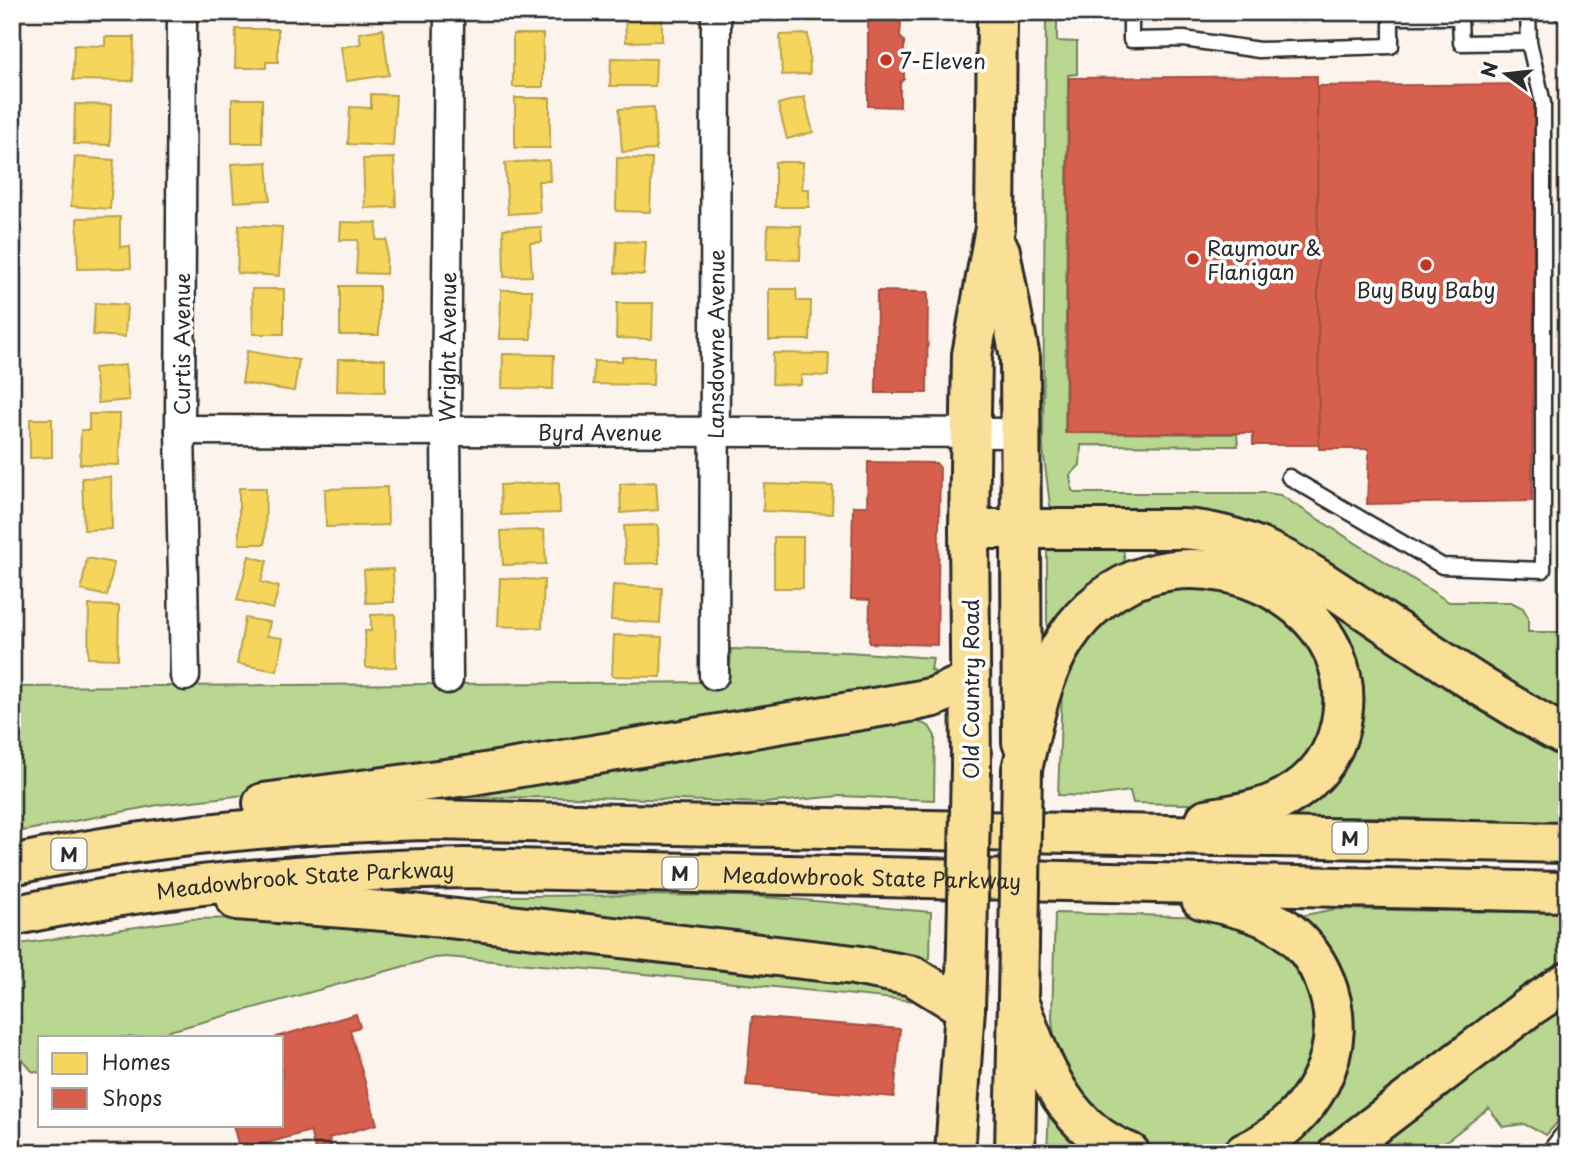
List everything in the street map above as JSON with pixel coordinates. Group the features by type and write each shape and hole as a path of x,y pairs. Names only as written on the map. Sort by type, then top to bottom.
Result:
{"main road":[{"name":"Old Country Road","path":"955,1153 965,1008 971,767 969,529 972,355 995,228 996,12"},
{"name":"Old Country Road","path":"995,228 1020,358 1022,769 1015,1153"},
{"path":"969,529 1199,529 1245,541 1292,563 1486,690 1567,737"},
{"path":"1022,769 1040,695 1051,664 1074,626 1109,595 1149,575 1193,570 1236,576 1278,593 1302,609 1328,640 1338,663 1343,694 1337,736 1324,764 1315,776 1296,791 1264,807 1133,833"},
{"path":"126,844 248,805 467,776 915,701 970,681"},
{"name":"M","path":"12,864 126,844 254,829 426,820 1567,843"},
{"name":"Meadowbrook State Parkway","path":"12,916 123,895 208,883 305,874 464,868 1567,892"},
{"path":"1145,884 1251,912 1275,923 1307,950 1327,987 1334,1018 1334,1034 1322,1079 1296,1118 1271,1139 1244,1153"},
{"path":"123,895 295,903 378,910 822,961 913,976 965,1008"},
{"path":"1338,1153 1528,1008 1567,982"},
{"path":"1018,1001 1044,1067 1072,1114 1096,1135 1130,1153"}],"street":[{"name":"Curtis Avenue","path":"182,12 180,430 185,676"},
{"name":"Wright Avenue","path":"448,679 446,431 449,12"},
{"name":"Lansdowne Avenue","path":"714,676 716,12"},
{"name":"Byrd Avenue","path":"180,430 1020,433"},
{"path":"1557,1153 1567,1140"},
{"path":"1557,1153 1567,1149"}],"lane":[{"path":"1131,12 1131,40 1184,38 1259,50 1391,46 1391,17 1460,17 1461,43 1529,42"},
{"path":"1289,477 1442,566 1543,570 1543,103 1529,42 1528,12"}],"green space":[{"path":"1046,12 1057,12 1057,41 1077,42 1077,74 1068,75 1065,433 1237,434 1238,446 1081,445 1080,465 1070,475 1072,490 1076,493 1280,495 1449,602 1511,602 1523,608 1528,617 1528,632 1559,632 1563,25 1546,12 1566,12 1567,725 1270,535 1060,512 1050,506 1043,448"},
{"path":"1047,543 1123,545 1125,566 1051,638 1047,622"},
{"path":"1293,577 1423,666 1445,688 1450,682 1567,752 1567,823 1370,817 1292,818 1288,805 1344,740"},
{"path":"1155,585 1240,592 1279,611 1310,641 1326,679 1328,715 1307,761 1277,789 1232,805 1133,803 1130,791 1094,796 1058,795 1062,691 1077,633"},
{"path":"731,649 848,652 933,658 931,670 937,673 932,681 332,785 158,805 12,833 12,687 729,682"},
{"path":"901,715 929,726 935,736 934,800 840,796 765,803 588,797 369,798"},
{"path":"499,896 759,897 931,912 930,958 924,962 426,904"},
{"path":"1335,909 1567,913 1567,968 1313,1153 1263,1153 1328,1082 1300,916"},
{"path":"1055,913 1216,917 1274,941 1300,966 1317,1005 1318,1040 1307,1078 1256,1133 1219,1150 1197,1153 1150,1151 1117,1138 1086,1117 1055,1045 1052,1019"},
{"path":"250,918 379,923 914,991 914,1001 446,957 434,958 152,1036 38,1036 38,1072 32,1071 12,1048 12,945 191,919"},
{"path":"1567,995 1567,1112 1546,1135 1524,1124 1503,1127 1489,1108 1431,1153 1354,1153"},
{"path":"1049,1106 1103,1153 1047,1153"}],"building: Homes":[{"path":"246,12 272,12 272,17 246,19"},
{"path":"625,12 662,12 662,41 626,42"},
{"path":"236,29 278,29 278,62 266,62 266,68 235,68"},
{"path":"383,29 389,75 346,81 341,47 361,44 359,33"},
{"path":"513,34 543,34 543,87 513,87"},
{"path":"808,34 810,74 782,75 780,35"},
{"path":"105,37 134,37 133,81 73,80 74,45 105,46"},
{"path":"611,58 656,59 655,86 610,86"},
{"path":"371,94 396,95 393,146 348,144 350,107 371,108"},
{"path":"804,97 813,132 787,139 778,104"},
{"path":"515,98 550,98 550,148 515,148"},
{"path":"232,99 262,99 262,143 232,143"},
{"path":"75,104 111,105 110,145 74,144"},
{"path":"654,107 656,150 622,152 619,109"},
{"path":"75,157 114,160 110,209 71,206"},
{"path":"394,158 396,207 365,208 363,159"},
{"path":"617,158 652,159 650,212 616,211"},
{"path":"549,160 550,181 538,181 540,212 508,214 505,163"},
{"path":"267,162 270,200 234,202 231,164"},
{"path":"775,162 803,162 802,189 809,189 809,207 775,207"},
{"path":"120,217 120,247 130,246 131,268 78,269 77,218"},
{"path":"341,222 377,223 376,240 387,240 386,274 356,273 358,240 340,240"},
{"path":"239,225 282,227 279,276 237,273"},
{"path":"768,225 801,226 800,260 767,259"},
{"path":"541,227 542,242 530,243 532,276 504,277 503,229"},
{"path":"617,241 646,242 644,275 615,273"},
{"path":"340,286 379,286 379,335 340,335"},
{"path":"252,289 284,289 284,334 253,334"},
{"path":"769,289 796,289 797,301 811,301 810,340 769,340"},
{"path":"501,290 532,290 531,339 500,339"},
{"path":"95,303 127,305 125,337 93,335"},
{"path":"617,303 653,303 652,339 616,338"},
{"path":"247,351 299,360 294,391 242,383"},
{"path":"773,353 829,354 828,376 801,375 801,385 772,384"},
{"path":"503,354 554,355 553,389 502,388"},
{"path":"622,357 654,357 653,385 593,384 594,361 622,361"},
{"path":"338,359 385,359 385,392 337,391"},
{"path":"125,365 129,400 98,403 94,368"},
{"path":"89,414 120,414 119,465 80,464 81,430 89,430"},
{"path":"30,419 52,419 52,457 30,458"},
{"path":"111,477 112,529 84,530 82,478"},
{"path":"559,482 560,513 501,515 500,485"},
{"path":"656,482 658,510 621,513 620,484"},
{"path":"764,484 833,486 832,514 763,511"},
{"path":"387,487 388,525 326,527 325,489"},
{"path":"239,488 266,488 265,544 239,544"},
{"path":"658,525 659,563 625,564 624,526"},
{"path":"544,530 546,564 503,565 501,531"},
{"path":"774,537 803,537 803,588 774,588"},
{"path":"249,556 267,561 261,582 279,587 273,609 237,600"},
{"path":"87,558 114,563 107,596 81,590"},
{"path":"393,569 394,602 366,603 364,570"},
{"path":"500,578 544,580 542,628 498,626"},
{"path":"613,585 662,588 660,623 611,620"},
{"path":"89,605 119,606 118,659 88,658"},
{"path":"395,614 396,667 366,668 365,631 371,631 371,615"},
{"path":"245,618 270,622 267,636 283,638 277,671 237,664"},
{"path":"12,630 19,630 20,654 12,654"},
{"path":"614,635 662,637 661,677 612,676"}],"building: Shops":[{"name":"7-Eleven","path":"868,20 898,20 901,23 904,79 900,83 900,107 868,106"},
{"name":"Raymour & Flanigan","path":"1317,76 1319,445 1253,445 1253,433 1066,433 1069,78"},
{"name":"Buy Buy Baby","path":"1535,84 1532,501 1367,504 1369,449 1319,449 1317,86"},
{"path":"877,291 928,292 927,393 876,393"},
{"path":"868,462 936,463 940,468 937,645 869,643 870,600 851,599 853,506 867,506"},
{"path":"356,1014 360,1027 350,1030 377,1124 329,1138 333,1153 316,1153 310,1131 240,1151 233,1126 284,1126 284,1036 279,1036"},
{"path":"752,1017 900,1029 894,1097 746,1085"}],"place":[{"name":"7-Eleven","path":"886,60"},
{"name":"Raymour & Flanigan","path":"1193,259"},
{"name":"Buy Buy Baby","path":"1426,265"}]}
